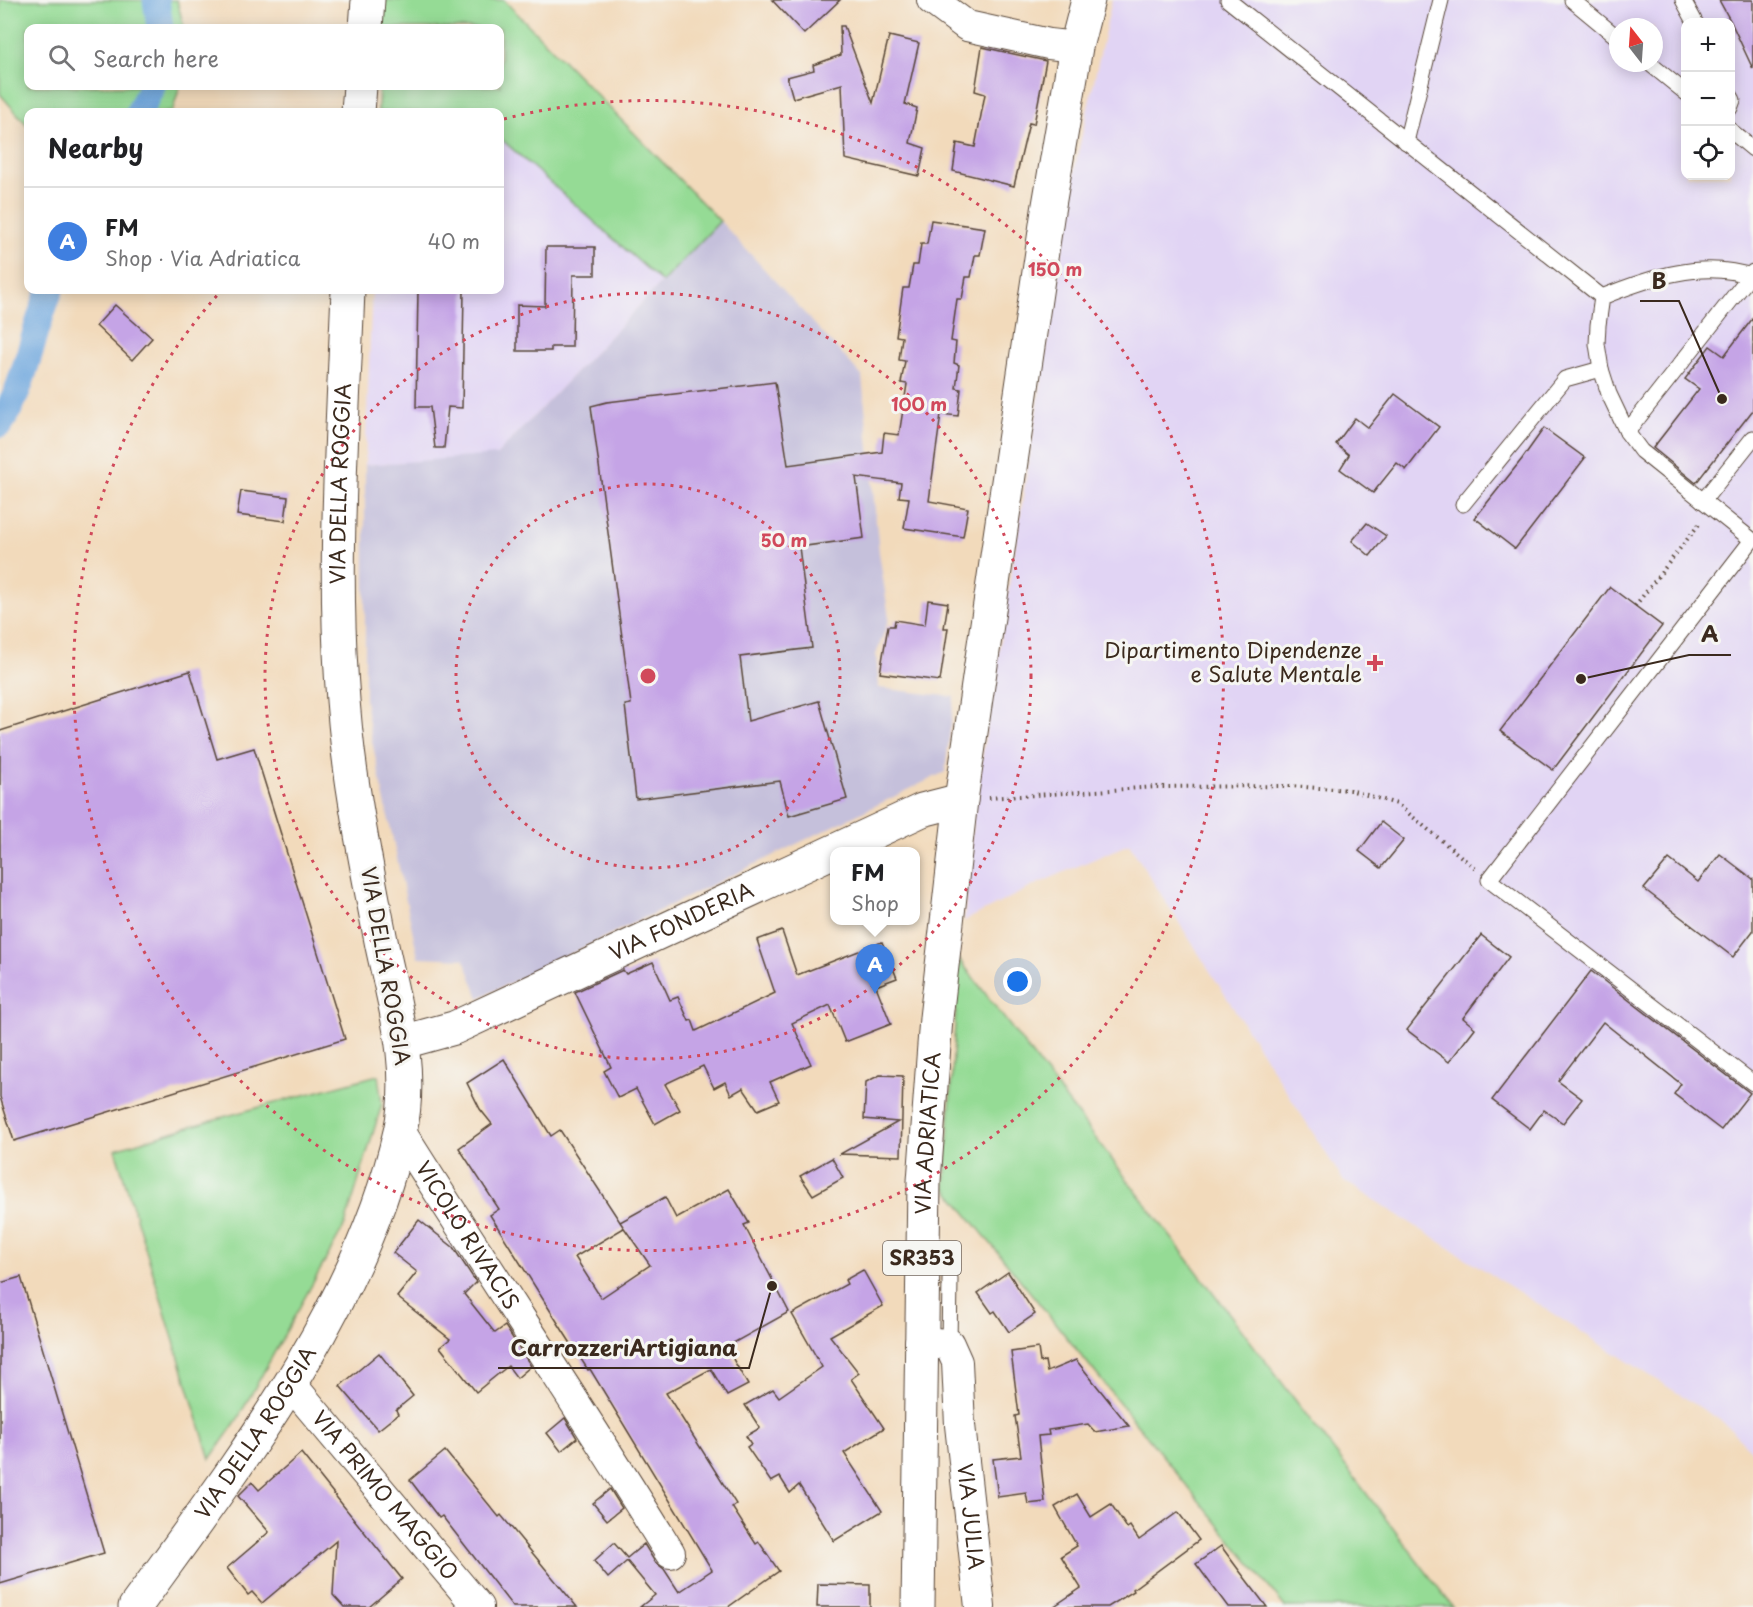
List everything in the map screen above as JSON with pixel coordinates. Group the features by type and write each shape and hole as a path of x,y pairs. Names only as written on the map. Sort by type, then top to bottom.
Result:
{"street":[{"path":"366,24 369,0"},
{"path":"932,0 967,26 1048,44 1076,47"},
{"name":"VIA ADRIATICA","path":"918,1607 920,1426 935,1343 924,1181 936,1018 961,800 1048,211 1076,47 1088,0"},
{"path":"358,108 360,90"},
{"name":"VIA DELLA ROGGIA","path":"135,1607 224,1483 290,1383 338,1298 386,1182 400,1131 405,1099 403,1042 382,944 351,772 340,659 338,535 348,294"},
{"name":"VIA FONDERIA","path":"843,847 922,810 961,800"},
{"name":"VIA FONDERIA","path":"403,1042 454,1028 830,853"},
{"name":"VICOLO RIVACIS","path":"400,1131 522,1323 599,1437 670,1553"},
{"name":"VIA JULIA","path":"935,1343 957,1362 960,1425 980,1607"},
{"name":"VIA PRIMO MAGGIO","path":"290,1383 478,1607"},
{"path":"920,1426 960,1425"}],"lane":[{"path":"1076,47 1090,16 1102,0"},
{"path":"1228,0 1602,297"},
{"path":"1406,142 1442,0"},
{"path":"1572,0 1609,31"},
{"path":"1683,0 1693,18"},
{"path":"1660,72 1681,89"},
{"path":"1735,133 1753,149"},
{"path":"1602,297 1636,283 1681,272 1717,270 1752,275"},
{"path":"1627,432 1752,275"},
{"path":"1602,297 1597,344 1600,369 1627,432 1641,451 1752,540 1490,880 1753,1083"},
{"path":"1463,504 1565,380 1600,369"},
{"path":"1708,504 1753,438"},
{"name":"VIA JULIA","path":"935,1343 950,1279"}],"path":[{"path":"1635,606 1708,504"},
{"path":"961,800 1157,787 1289,786 1350,790 1396,804 1490,880"}],"shaded area":[{"path":"504,0 720,221 496,456 365,465 372,294 504,294 504,108 378,108 379,90 504,90 504,24 501,24"},
{"name":"Dipartimento Dipendenze e Salute Mentale","path":"1112,0 1753,0 1753,1452 1723,1422 1343,1180 1129,844 1039,883 964,921 973,818 1076,162"},
{"path":"720,221 862,376 879,552 889,618 876,655 879,688 954,697 945,772 479,998 464,959 418,957 365,700 365,465 497,455"}],"green space":[{"path":"0,0 177,0 183,24 24,24 24,90 179,90 173,108 24,108 24,121 0,94"},
{"path":"382,0 504,0 720,221 662,282 504,142 504,108 378,108 379,90 504,90 504,24 381,24"},
{"path":"959,959 1453,1607 1285,1607 945,1187"},
{"path":"378,1075 382,1104 345,1225 237,1420 210,1459 115,1149"}],"building":[{"path":"772,0 840,0 804,34"},
{"path":"1719,0 1753,0 1753,69 1735,31 1735,18 1729,18"},
{"path":"840,26 844,26 873,103 889,36 919,43 905,104 917,108 910,143 925,148 919,176 845,159 842,84 793,98 787,77 814,70 813,65 841,55"},
{"path":"982,47 1046,61 1034,124 1029,123 1014,186 953,171 957,143 975,147 985,94 975,91"},
{"path":"931,220 985,228 980,255 975,255 971,277 966,277 962,299 957,299 951,341 956,342 954,363 959,365 956,388 961,389 958,416 941,414 929,501 968,508 963,537 904,528 909,498 899,497 901,483 856,477 864,538 799,547 812,648 740,657 748,721 819,701 847,799 789,816 780,781 636,799 625,705 631,704 591,406 607,402 775,382 788,465 882,452 884,433 899,435 907,384 901,383 905,361 899,360 902,337 896,336 903,288 909,288 913,265 918,265 921,244 927,244"},
{"path":"546,247 595,247 595,275 573,275 572,347 551,347 551,351 517,351 517,305 545,306"},
{"path":"418,294 464,294 462,408 448,407 444,448 435,448 430,407 416,407"},
{"path":"115,305 152,338 132,360 96,326"},
{"path":"1753,318 1753,410 1696,483 1653,448 1699,389 1685,379 1710,346 1724,356"},
{"path":"1395,394 1439,427 1406,470 1397,463 1373,493 1340,469 1349,455 1336,444 1355,418 1368,428"},
{"path":"1544,428 1585,458 1515,549 1475,518"},
{"path":"241,491 288,497 285,521 237,515"},
{"path":"1367,523 1386,536 1370,556 1352,541"},
{"path":"1610,587 1662,626 1553,770 1500,731"},
{"path":"928,600 948,603 944,628 948,628 940,681 880,673 888,626 894,626 895,620 925,625"},
{"path":"190,671 217,759 254,748 345,1039 14,1141 0,1097 0,731"},
{"path":"1381,822 1404,840 1381,868 1359,851"},
{"path":"1720,854 1753,879 1753,931 1733,957 1644,889 1669,859 1698,882"},
{"path":"782,931 797,975 882,942 897,978 876,986 891,1024 845,1042 830,1005 792,1023 811,1064 770,1082 779,1101 758,1110 743,1088 731,1095 725,1082 714,1088 703,1066 665,1084 680,1110 655,1124 636,1089 618,1098 604,1071 611,1067 575,992 623,970 626,974 653,962 670,1000 678,997 696,1031 775,993 757,940"},
{"path":"1481,935 1509,957 1463,1018 1475,1028 1449,1062 1407,1030"},
{"path":"1591,971 1750,1093 1721,1130 1674,1094 1681,1084 1603,1022 1558,1081 1582,1099 1563,1123 1544,1110 1530,1129 1492,1100"},
{"path":"504,1059 551,1136 560,1130 620,1222 665,1197 676,1218 729,1189 749,1223 744,1225 789,1312 726,1347 748,1385 727,1396 711,1369 666,1393 736,1504 732,1507 756,1544 759,1542 779,1571 728,1607 640,1607 655,1595 627,1561 608,1578 594,1561 614,1543 627,1558 644,1544 679,1592 712,1570 590,1369 588,1370 490,1215 499,1209 459,1148 492,1124 480,1109 467,1083","holes":["624,1228 650,1265 601,1298 575,1257"]},
{"path":"880,1075 903,1076 901,1156 840,1154 898,1122 864,1119 866,1082"},
{"path":"832,1158 843,1178 813,1195 800,1176"},
{"path":"419,1220 453,1247 476,1282 464,1294 495,1333 505,1326 531,1366 517,1378 508,1366 476,1392 440,1347 450,1339 397,1297 417,1272 393,1253"},
{"path":"863,1270 883,1306 830,1336 859,1373 851,1379 884,1428 844,1453 882,1511 834,1541 799,1485 790,1493 780,1477 771,1482 747,1447 751,1444 746,1436 760,1428 745,1405 773,1389 779,1397 822,1367 792,1314 847,1284 845,1280"},
{"path":"1008,1272 1035,1314 1009,1332 995,1311 992,1313 978,1293"},
{"path":"21,1277 104,1553 0,1584 0,1283"},
{"path":"1038,1348 1040,1362 1045,1361 1047,1372 1076,1360 1129,1426 1095,1432 1088,1424 1048,1430 1049,1435 1038,1436 1045,1502 1028,1504 1026,1493 998,1497 993,1459 1021,1456 1015,1416 1019,1415 1011,1352"},
{"path":"379,1353 413,1396 396,1410 398,1414 378,1430 340,1386"},
{"path":"565,1418 577,1438 561,1451 547,1433"},
{"path":"445,1451 577,1607 513,1607 442,1516 439,1518 410,1480"},
{"path":"301,1453 402,1579 369,1607 344,1607 333,1595 336,1541 262,1603 252,1592 248,1595 227,1568 269,1532 238,1496 252,1482 259,1490"},
{"path":"610,1489 622,1508 607,1520 593,1503"},
{"path":"1077,1494 1091,1517 1111,1504 1127,1528 1130,1526 1139,1540 1178,1512 1199,1540 1133,1589 1134,1591 1108,1607 1053,1607 1081,1588 1061,1556 1077,1546 1055,1507"},
{"path":"1221,1546 1267,1607 1228,1607 1196,1564"},
{"path":"818,1584 870,1585 870,1607 817,1607"}],"waterway":[{"path":"156,0 159,24"},
{"path":"141,108 150,90"},
{"path":"0,424 16,395 48,294"}],"place":[{"name":"B","path":"1722,399"},
{"name":"Dipartimento Dipendenze e Salute Mentale","path":"1375,663"},
{"name":"A","path":"1581,679"},
{"name":"FM","path":"875,994"},
{"name":"CarrozzeriArtigiana","path":"772,1286"}]}
